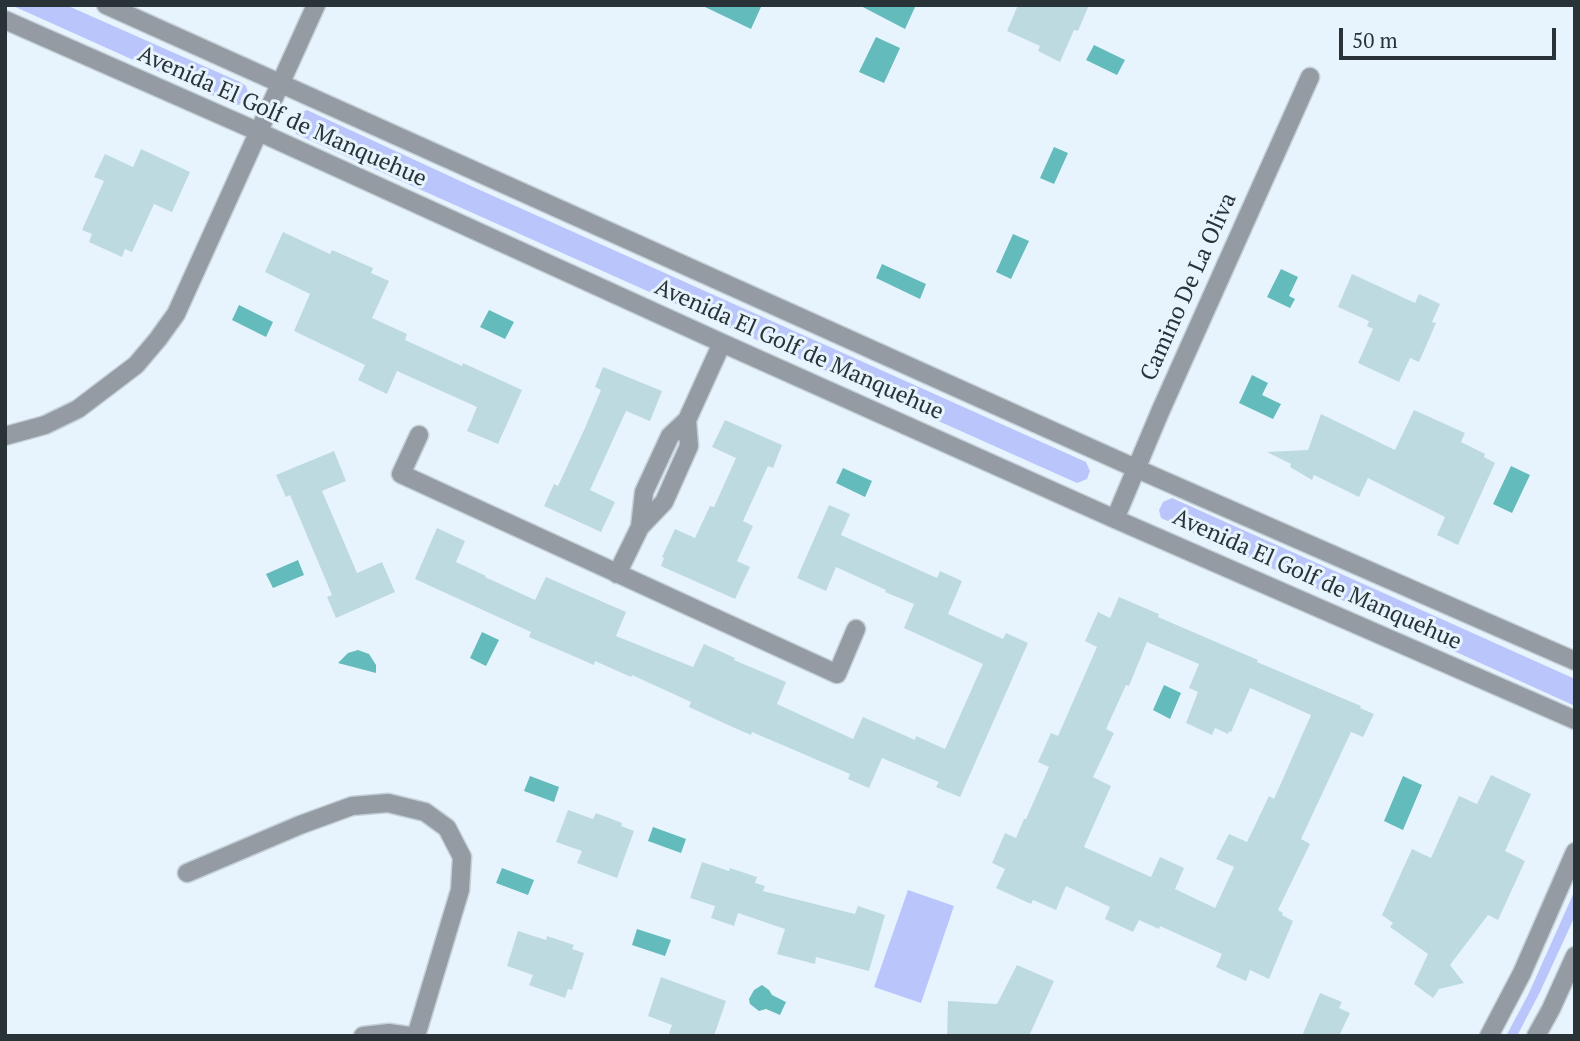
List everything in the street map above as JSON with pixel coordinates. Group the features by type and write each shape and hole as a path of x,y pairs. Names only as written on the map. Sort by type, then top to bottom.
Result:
{"street":[{"name":"Avenida El Golf de Manquehue","path":"106,5 1135,468 1575,661"},
{"path":"5,436 45,425 78,409 136,365 158,339 176,314 316,5"},
{"name":"Avenida El Golf de Manquehue","path":"5,20 1115,519 1575,720"},
{"name":"Camino De La Oliva","path":"1115,519 1135,468 1310,77"},
{"path":"617,574 640,527 664,502 689,446 687,420 722,343"},
{"path":"419,435 401,474 837,674 856,629"},
{"path":"187,873 352,806 388,803 425,812 447,828 462,857 460,890 415,1036"},
{"path":"1489,1036 1522,973 1575,852"},
{"path":"1536,1036 1575,956"},
{"path":"363,1036 389,1033 409,1036"}],"shaded area":[{"path":"11,5 66,5 240,82 246,86 249,96 246,103 229,103"},
{"path":"859,5 916,5 905,29"},
{"path":"705,7 761,7 751,29"},
{"path":"876,37 900,48 884,83 859,72"},
{"path":"1094,45 1125,60 1117,75 1086,60"},
{"path":"307,110 1086,462 1090,471 1087,479 1077,483 296,134 292,123 294,116"},
{"path":"1054,147 1068,153 1054,184 1040,178"},
{"path":"1013,234 1029,241 1011,279 996,272"},
{"path":"882,264 926,284 920,299 876,278"},
{"path":"1281,269 1298,277 1289,296 1295,299 1290,308 1267,297"},
{"path":"239,305 273,322 266,337 232,320"},
{"path":"489,310 514,322 505,339 480,327"},
{"path":"1252,375 1268,383 1262,395 1281,404 1273,419 1239,403"},
{"path":"1511,466 1530,475 1512,513 1493,504"},
{"path":"843,468 872,481 865,497 836,483"},
{"path":"1172,498 1575,679 1575,706 1161,518 1159,510 1163,502"},
{"path":"298,560 304,575 273,588 266,574"},
{"path":"482,632 499,640 486,666 470,658"},
{"path":"358,650 369,654 376,665 376,673 338,663 348,653"},
{"path":"1164,685 1181,693 1170,719 1153,710"},
{"path":"530,776 559,787 554,802 524,791"},
{"path":"1403,776 1422,785 1403,830 1384,821"},
{"path":"653,827 686,839 681,853 648,841"},
{"path":"502,868 534,880 528,895 496,883"},
{"path":"908,890 954,906 921,1003 874,987"},
{"path":"1575,890 1575,916 1540,992 1517,1036 1506,1036 1528,995"},
{"path":"637,929 671,940 665,956 632,945"},
{"path":"762,985 772,995 786,1002 780,1015 766,1009 759,1011 750,1004 749,999 754,990"}],"building":[{"path":"1018,5 1089,5 1060,62 1038,51 1040,46 1007,31"},
{"path":"141,149 190,172 172,212 154,204 132,252 125,249 122,257 89,242 92,234 82,230 104,181 94,177 105,154 133,167"},
{"path":"283,232 330,254 332,250 373,268 371,273 389,281 372,318 407,334 405,340 522,390 498,444 467,431 477,407 397,371 387,394 358,380 365,365 294,331 310,294 265,272"},
{"path":"1352,274 1415,303 1419,294 1440,304 1432,322 1436,323 1419,362 1410,358 1399,382 1358,363 1373,329 1367,326 1369,321 1338,307"},
{"path":"603,367 662,391 650,421 626,411 590,490 615,502 601,532 544,506 554,484 558,486 585,428 601,390 595,387"},
{"path":"1414,410 1465,433 1461,442 1485,454 1484,457 1495,463 1458,545 1437,535 1445,517 1368,478 1359,497 1314,475 1312,480 1290,467 1291,464 1267,452 1308,450 1321,414 1395,450"},
{"path":"725,420 782,445 773,468 768,466 743,521 753,526 737,561 750,567 735,599 661,566 662,557 675,529 695,538 710,506 714,507 736,458 712,447"},
{"path":"334,451 346,481 322,491 357,573 382,562 395,592 336,618 327,597 332,595 290,495 286,497 276,475"},
{"path":"829,505 850,514 841,535 937,578 940,571 962,581 948,614 1003,639 1006,633 1028,643 960,797 936,787 939,782 882,758 869,788 848,779 850,774 752,732 751,735 728,725 689,707 691,702 632,675 631,677 595,661 594,665 529,637 531,632 415,579 437,528 465,541 456,562 535,600 546,577 626,612 616,636 693,667 704,644 786,682 777,704 853,739 863,717 915,740 916,736 945,749 983,664 904,628 914,604 885,592 886,590 836,567 826,591 797,578"},
{"path":"1119,597 1374,714 1363,737 1351,732 1301,839 1310,844 1278,910 1293,921 1269,979 1250,970 1246,981 1216,967 1222,954 1160,926 1159,929 1139,920 1133,932 1105,919 1110,907 1066,886 1056,910 1033,900 1031,904 996,888 1005,869 992,863 1005,833 1016,838 1026,819 1049,767 1038,762 1051,733 1058,736 1097,647 1085,641 1098,612 1110,618","holes":["1147,642 1199,664 1189,688 1198,692 1186,723 1212,735 1215,728 1228,734 1231,732 1250,688 1311,715 1274,799 1269,796 1247,842 1229,834 1216,859 1234,867 1215,908 1175,889 1184,868 1160,857 1151,877 1084,847 1111,786 1093,777 1114,733 1106,729 1126,685 1129,686"]},
{"path":"1491,775 1531,794 1505,851 1525,861 1498,920 1488,915 1450,965 1464,983 1439,989 1433,998 1414,984 1428,954 1390,927 1393,923 1382,915 1412,849 1431,858 1459,796 1477,804"},
{"path":"568,810 593,819 596,813 634,831 617,878 577,863 582,851 556,842"},
{"path":"702,862 757,877 755,883 765,886 763,891 855,914 858,906 885,915 869,971 816,957 815,964 777,954 785,929 738,913 734,926 711,918 715,906 690,898"},
{"path":"518,931 546,940 547,936 574,945 572,949 584,953 572,990 568,989 565,998 529,985 533,975 507,966"},
{"path":"1017,965 1054,981 1029,1036 947,1036 948,1001 997,1004"},
{"path":"661,977 726,1001 714,1036 668,1036 672,1025 648,1016"},
{"path":"1320,993 1342,1002 1339,1008 1350,1013 1339,1036 1302,1036"}]}
